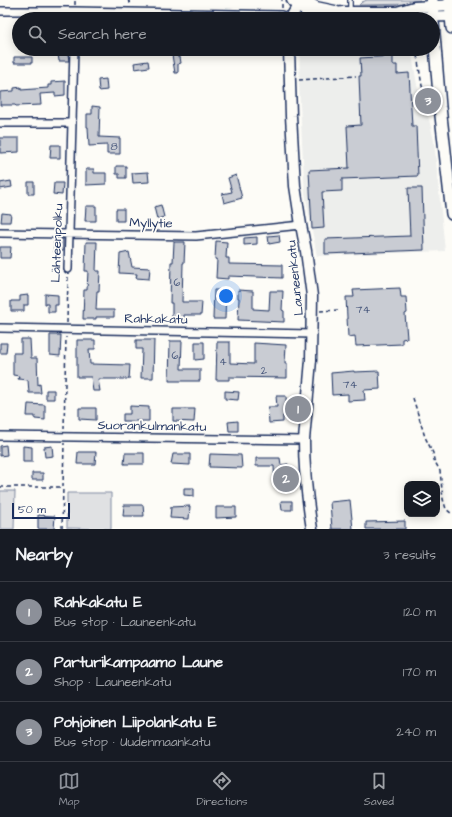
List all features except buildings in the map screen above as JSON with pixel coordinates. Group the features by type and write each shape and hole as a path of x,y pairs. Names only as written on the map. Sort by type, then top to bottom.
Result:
{"main road":[{"path":"451,3 452,20"},
{"path":"436,56 452,214"}],"street":[{"path":"301,6 347,12 397,12 432,3 451,3"},
{"path":"0,11 125,12"},
{"path":"440,19 452,20"},
{"name":"Lähteenpolku","path":"68,269 74,56"},
{"name":"Launeenkatu","path":"289,56 292,147 295,186 312,296 311,360 304,440 305,476 312,529"},
{"path":"0,123 72,123"},
{"name":"Myllytie","path":"0,233 196,236 301,225"},
{"name":"Rahkakatu","path":"0,328 312,334"},
{"name":"Suorankulmankatu","path":"0,436 304,440"}],"lane":[{"path":"347,12 350,0"}],"path":[{"path":"417,56 422,86 428,101"},
{"path":"297,80 356,76"},
{"name":"Lähteenpolku","path":"62,529 68,269"},
{"path":"320,311 338,310"},
{"path":"413,398 425,436 440,471 443,499 446,508 452,514"},
{"path":"0,487 63,487"}],"shaded area":[{"path":"367,0 420,0 414,4 359,5"},
{"path":"300,56 412,56 421,101 428,115 434,141 445,251 317,256 305,193 299,85"},
{"path":"0,491 15,491 14,529 0,529"},
{"path":"67,493 111,493 111,529 67,528"}],"place":[{"name":"Pohjoinen Liipolankatu E","path":"428,101"},
{"name":"Rahkakatu E","path":"298,409"},
{"name":"Parturikampaamo Laune","path":"286,479"}]}
